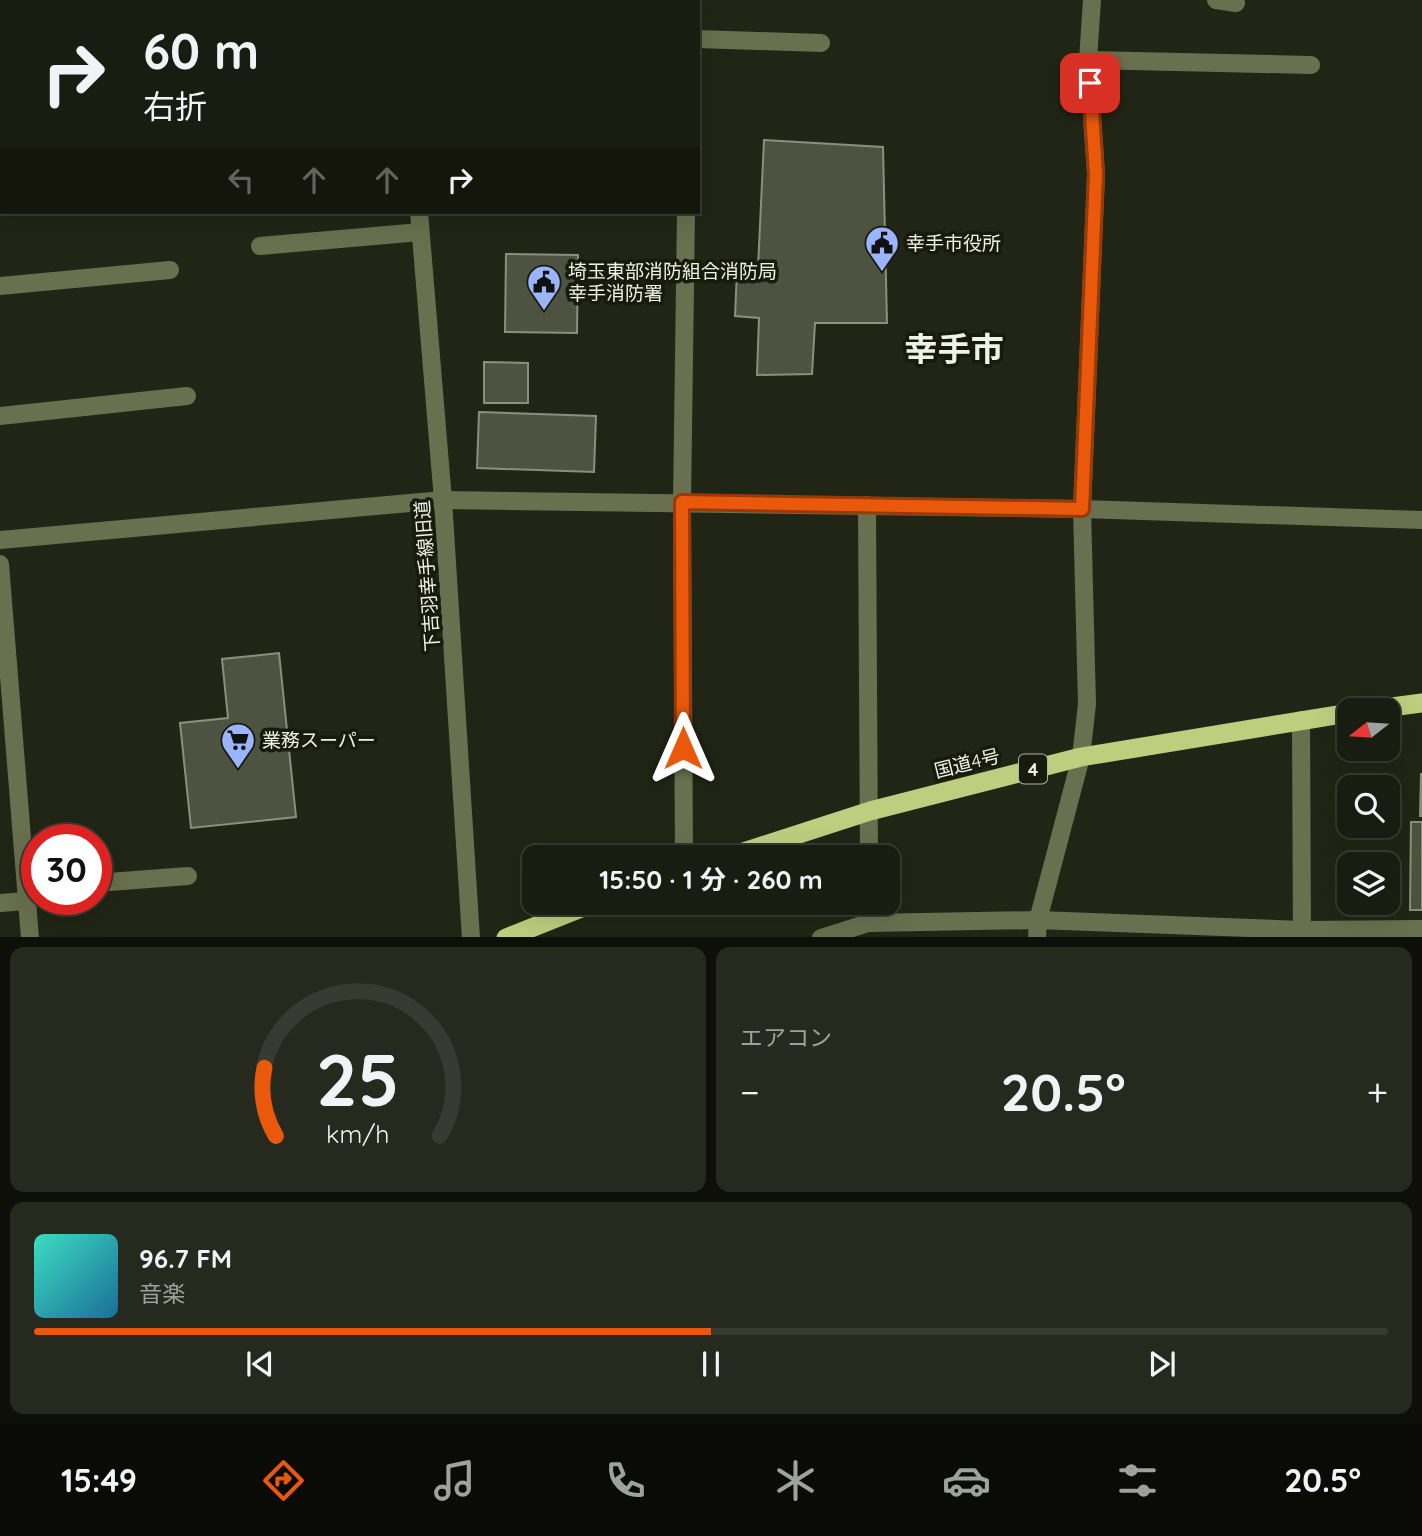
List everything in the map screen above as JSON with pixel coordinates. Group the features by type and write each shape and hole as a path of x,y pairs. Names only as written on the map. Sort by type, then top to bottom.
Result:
{"highway":[{"path":"1400,706 1422,704"},
{"name":"国道4号","path":"765,845 870,811 1080,757 1337,715"},
{"path":"506,937 563,915"}],"street":[{"path":"1038,929 1080,757 1087,704 1082,509 1096,174 1088,60 1092,0"},
{"path":"1216,0 1236,3"},
{"path":"700,38 821,43"},
{"path":"1088,60 1311,65"},
{"name":"下吉羽幸手線旧道","path":"419,214 443,500 471,937"},
{"path":"684,845 682,502 686,214"},
{"path":"260,246 420,232"},
{"path":"0,286 170,270"},
{"path":"0,416 187,396"},
{"path":"0,540 443,500 1082,509 1422,520"},
{"path":"867,505 869,845"},
{"path":"0,564 8,776 21,848"},
{"path":"1301,720 1302,934"},
{"path":"112,882 188,876"},
{"path":"0,903 21,896"},
{"path":"30,915 30,937"},
{"path":"868,915 868,923"},
{"path":"821,937 868,923 1302,934 1422,929"}],"building":[{"path":"764,140 883,147 887,323 815,323 812,374 757,375 759,318 735,316 737,270 758,268"},
{"path":"506,254 578,255 577,333 505,332"},
{"path":"484,362 528,363 528,403 484,403"},
{"path":"479,412 596,416 594,472 477,468"},
{"name":"業務スーパー","path":"279,653 296,817 191,828 180,723 228,718 222,659"},
{"path":"1421,774 1422,816 1420,816"},
{"path":"1411,822 1422,822 1422,910 1410,910"}],"place":[{"name":"幸手市役所","path":"882,273"},
{"name":"埼玉東部消防組合消防局 幸手消防署","path":"544,312"},
{"name":"業務スーパー","path":"238,770"}],"district":[{"name":"幸手市","path":"954,348"}],"route":[{"path":"683,748 682,502 1082,509 1096,174 1090,83"}]}
